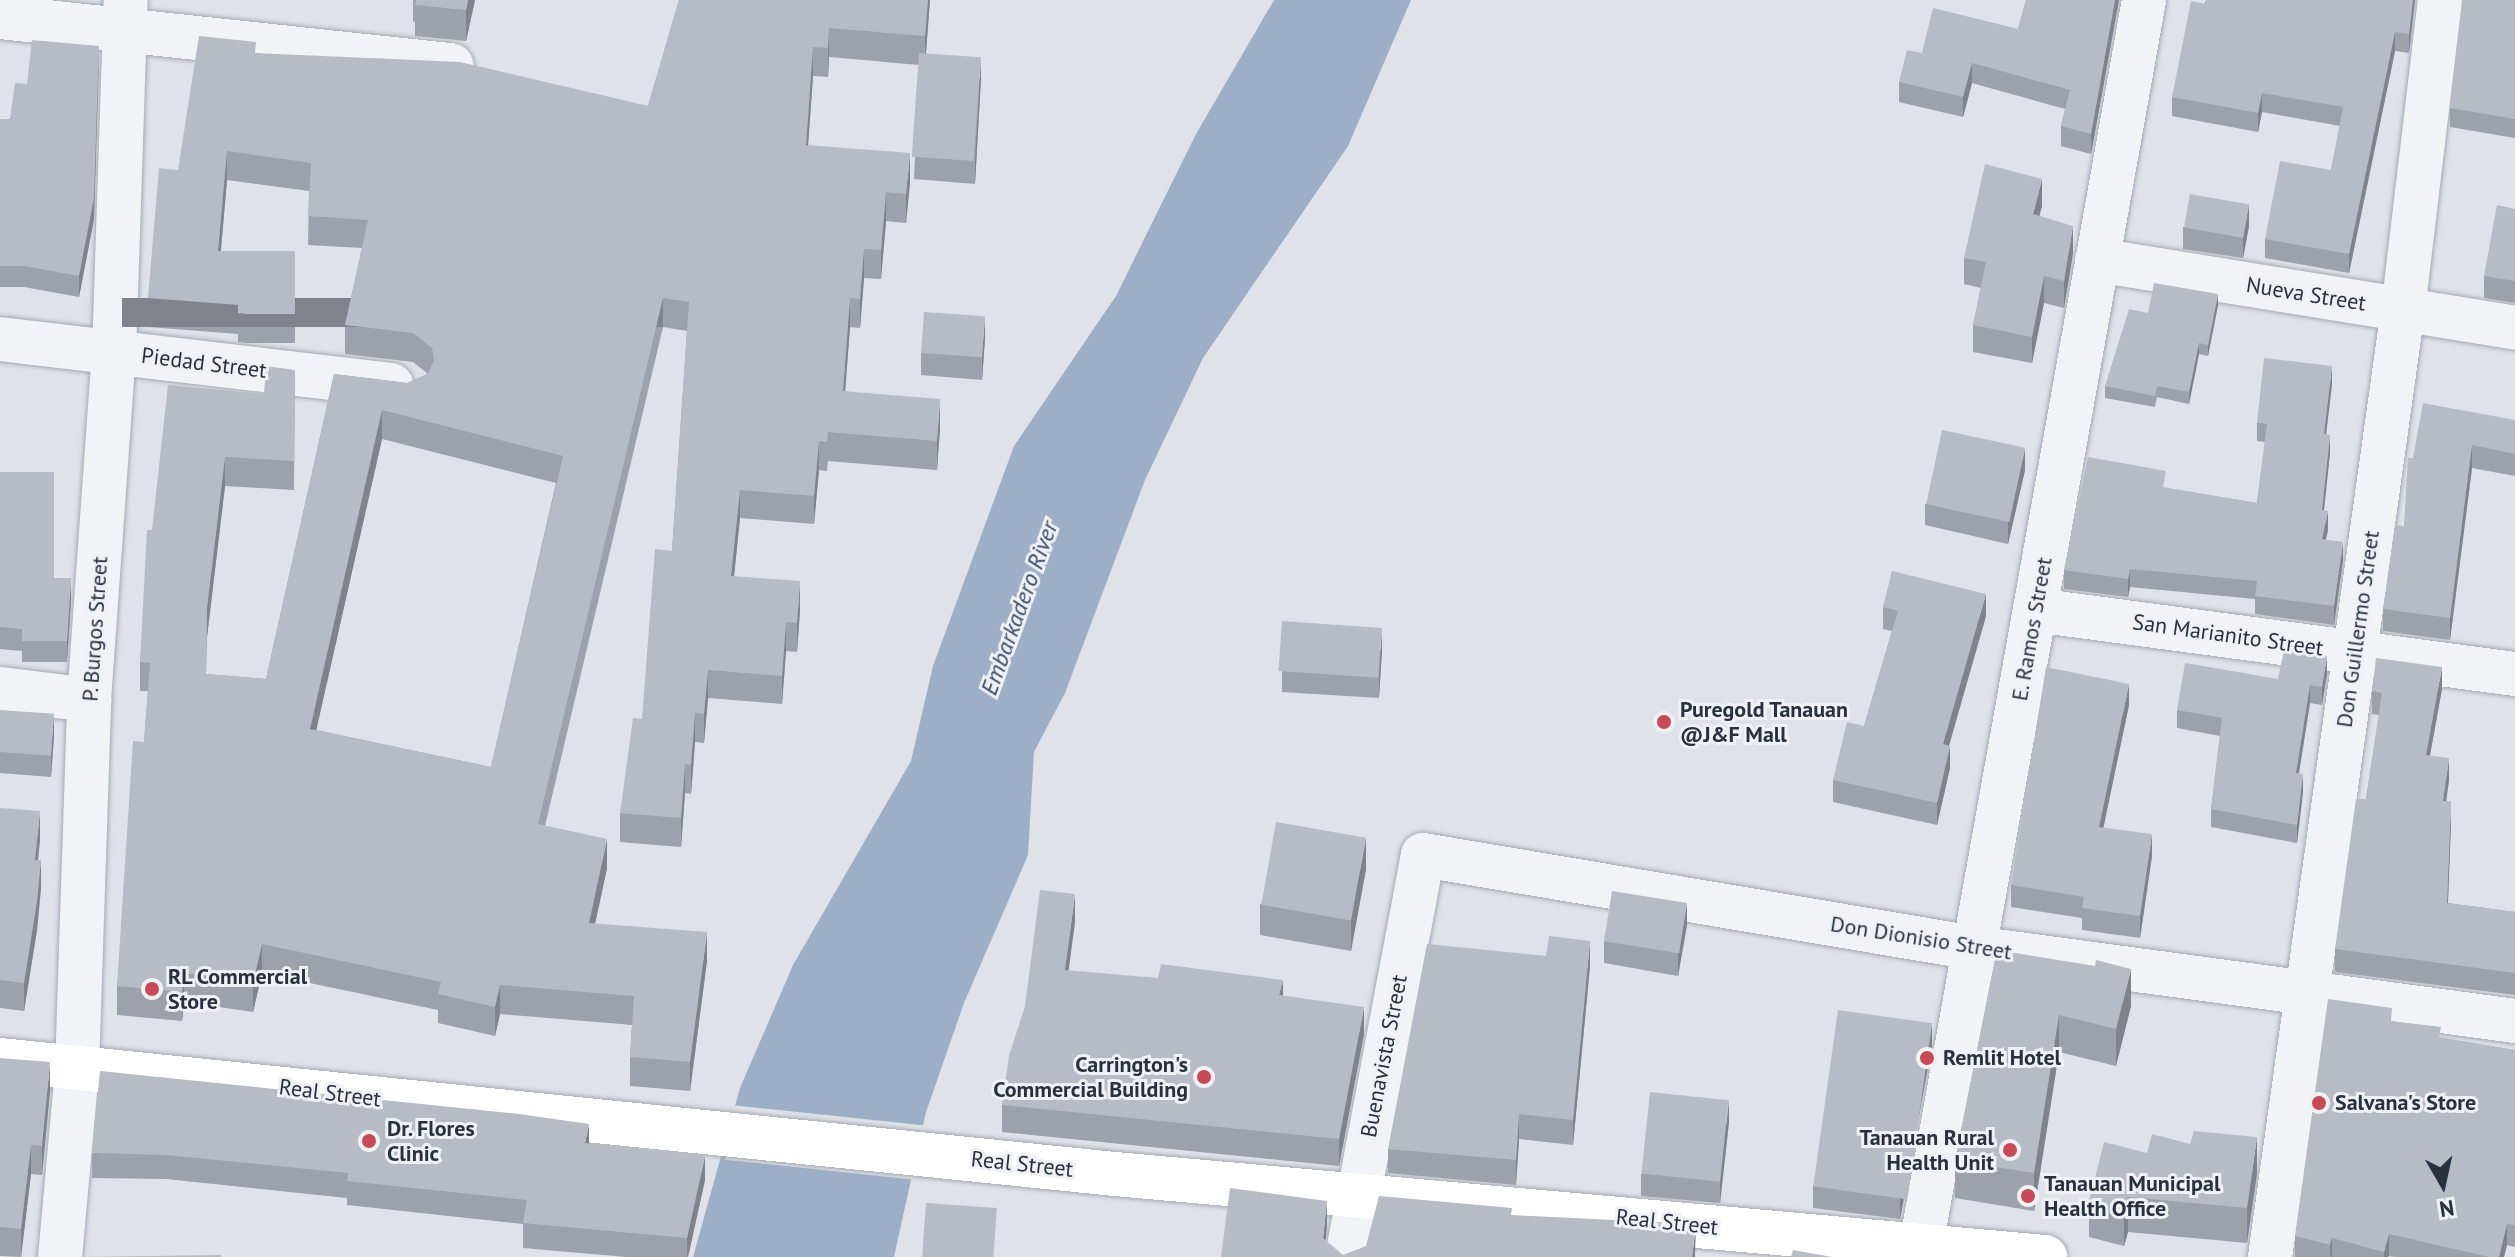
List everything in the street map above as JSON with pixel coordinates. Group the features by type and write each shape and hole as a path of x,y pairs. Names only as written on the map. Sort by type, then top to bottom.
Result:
{"main road":[{"name":"Real Street","path":"0,1060 984,1160 1357,1192 1920,1252 2045,1257"}],"street":[{"name":"E. Ramos Street","path":"1920,1252 2144,0"},
{"name":"Don Guillermo Street","path":"2270,1257 2403,310 2440,0"},
{"path":"0,17 125,16 479,68"},
{"name":"P. Burgos Street","path":"60,1257 77,1069 89,700 114,353 125,16"},
{"name":"Nueva Street","path":"2097,260 2515,328"},
{"name":"Piedad Street","path":"0,339 409,387"},
{"name":"San Marianito Street","path":"2035,610 2515,674"},
{"path":"0,689 89,700"},
{"name":"Don Dionisio Street","path":"1423,855 1974,948 2515,1021"},
{"name":"Buenavista Street","path":"1347,1257 1423,855"}],"water":[{"name":"Embarkadero River","path":"1274,0 1411,0 1348,146 1203,358 1145,480 1065,693 1034,752 1028,855 964,1003 926,1112 894,1257 693,1257 740,1088 793,965 911,761 933,666 1014,446 1116,296 1196,134"}],"pier":[{"path":"731,1105 928,1126 922,1180 725,1160"}],"building":[{"path":"416,0 468,0 466,10 415,5"},
{"path":"679,0 928,0 925,36 829,28 828,48 813,47 806,145 910,153 906,194 886,192 881,250 864,249 860,299 850,298 843,391 940,399 937,441 828,432 827,442 819,441 814,496 740,490 731,576 800,581 797,623 786,622 782,676 708,670 704,714 695,713 691,765 685,764 681,818 620,813 633,718 642,719 655,549 672,551 689,302 663,298 538,824 607,839 589,923 707,932 690,1062 630,1057 634,996 500,985 495,1007 438,994 441,982 262,944 253,983 184,973 182,992 117,986 133,741 144,742 150,663 140,662 147,530 152,530 168,385 264,394 266,366 295,370 294,461 225,457 207,608 206,674 266,679 334,374 407,383 428,374 434,360 432,348 413,333 345,325 368,220 308,216 311,163 227,151 218,251 295,251 295,314 246,314 238,313 238,305 148,298 159,168 178,170 199,36 256,42 255,53 460,62 648,106","holes":["382,410 563,456 491,767 310,729"]},
{"path":"2026,0 2115,0 2091,134 2061,126 2070,90 1972,63 1963,97 1899,82 1907,50 1922,53 1933,8 2018,29"},
{"path":"2206,0 2413,0 2409,34 2395,32 2349,254 2265,239 2280,161 2331,170 2343,107 2262,93 2258,113 2172,97 2191,1 2206,4"},
{"path":"2463,0 2515,0 2515,119 2450,108"},
{"path":"32,40 99,46 94,198 79,276 24,266 0,266 0,119 10,119 15,83 27,84"},
{"path":"919,53 981,57 974,161 912,157"},
{"path":"1985,164 2042,179 2033,214 2073,226 2064,281 2044,276 2032,337 1973,325 1986,262 1964,258"},
{"path":"2190,194 2249,204 2243,238 2184,227"},
{"path":"2497,205 2515,209 2515,281 2484,276"},
{"path":"2154,283 2218,294 2208,345 2199,343 2189,392 2157,386 2155,396 2105,386 2129,309 2148,313"},
{"path":"924,312 985,316 982,357 921,353"},
{"path":"2264,358 2332,366 2324,434 2330,435 2322,510 2328,511 2322,539 2343,542 2334,606 2255,596 2257,581 2130,569 2128,579 2064,570 2088,457 2166,471 2163,487 2257,503 2267,424 2257,423"},
{"path":"2423,403 2515,420 2515,454 2472,445 2450,618 2383,609 2395,525 2404,526 2408,458 2413,458"},
{"path":"1942,430 2025,448 2009,522 1926,504"},
{"path":"0,472 54,472 54,578 71,578 67,641 22,641 22,629 0,627"},
{"path":"1892,571 1986,594 1943,744 1950,746 1937,803 1833,780 1847,722 1864,726 1898,611 1883,607"},
{"path":"1282,621 1382,628 1378,678 1279,671"},
{"path":"2284,650 2327,656 2322,687 2310,685 2296,773 2303,774 2297,825 2211,809 2222,718 2177,710 2185,663 2278,679"},
{"path":"2376,658 2442,667 2426,755 2449,758 2443,801 2451,801 2447,903 2515,912 2515,973 2335,949 2356,799 2366,799 2382,693 2372,691"},
{"path":"2046,667 2129,684 2099,827 2152,834 2140,916 2082,908 2084,897 2011,885"},
{"path":"0,710 54,714 51,756 0,752"},
{"path":"0,808 40,811 35,860 41,860 24,983 0,980"},
{"path":"1276,822 1366,838 1351,921 1261,905"},
{"path":"1040,890 1075,894 1065,970 1158,978 1161,964 1283,980 1279,995 1364,1007 1339,1139 1002,1105 1009,1056 1025,1006"},
{"path":"1612,891 1687,903 1679,953 1604,941"},
{"path":"1549,936 1590,941 1573,1120 1519,1114 1516,1160 1388,1149 1427,944 1546,956"},
{"path":"1997,950 2095,966 2096,960 2131,969 2116,1029 2059,1015 2034,1173 1955,1161"},
{"path":"2328,999 2392,1008 2391,1021 2441,1027 2439,1037 2515,1050 2515,1225 2507,1224 2499,1257 2389,1234 2384,1252 2332,1238 2330,1245 2295,1236"},
{"path":"1838,1010 1932,1023 1907,1199 1813,1186"},
{"path":"0,1058 50,1062 42,1146 31,1145 21,1229 0,1227"},
{"path":"100,1071 519,1114 589,1124 585,1143 705,1156 687,1238 523,1223 527,1200 347,1181 348,1173 166,1155 92,1153"},
{"path":"1650,1092 1729,1100 1720,1182 1641,1174"},
{"path":"2194,1131 2257,1137 2247,1208 2128,1197 2124,1211 2089,1202 2104,1142 2147,1153 2152,1134 2190,1144"},
{"path":"1230,1188 1327,1201 1323,1238 1343,1255 1366,1246 1379,1196 1512,1208 1511,1215 1696,1224 1692,1257 1221,1257"},
{"path":"926,1203 997,1208 993,1257 922,1257"},
{"path":"1793,1250 1832,1257 1791,1257"},
{"path":"221,1255 221,1257 77,1257"}],"place":[{"name":"Puregold Tanauan @J&F Mall","path":"1664,722"},
{"name":"RL Commercial Store","path":"152,989"},
{"name":"Remlit Hotel","path":"1927,1058"},
{"name":"Carrington's Commercial Building","path":"1204,1077"},
{"name":"Salvana's Store","path":"2319,1103"},
{"name":"Dr. Flores Clinic","path":"369,1141"},
{"name":"Tanauan Rural Health Unit","path":"2010,1150"},
{"name":"Tanauan Municipal Health Office","path":"2028,1196"}]}
